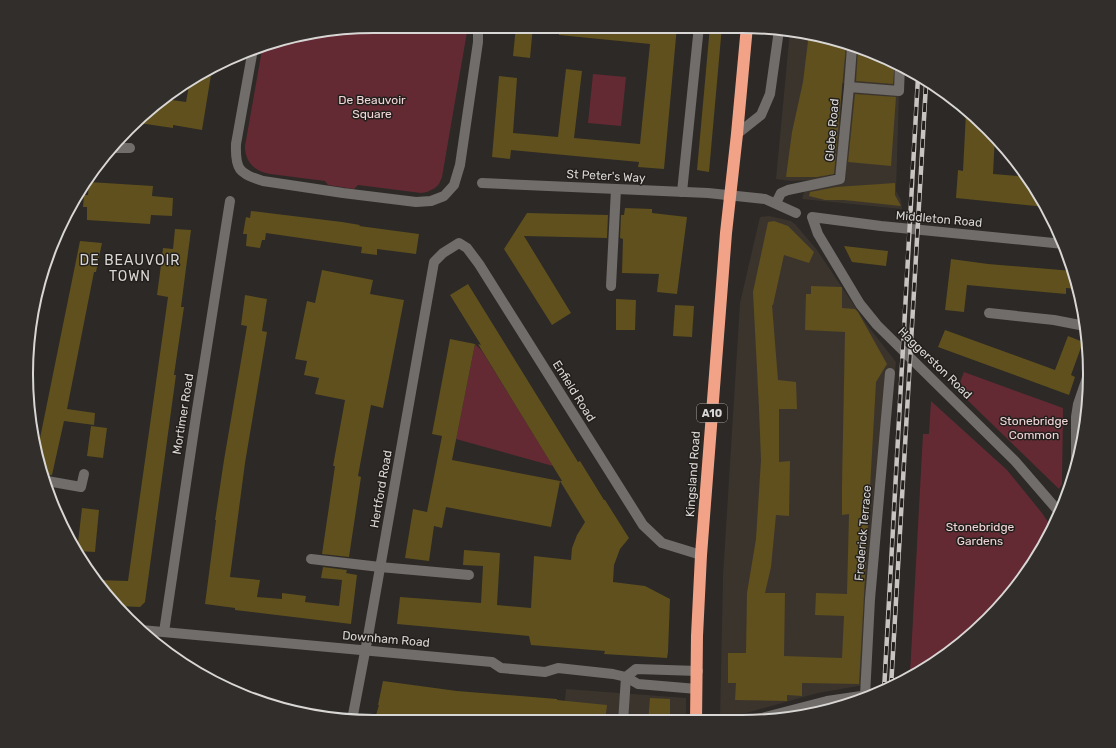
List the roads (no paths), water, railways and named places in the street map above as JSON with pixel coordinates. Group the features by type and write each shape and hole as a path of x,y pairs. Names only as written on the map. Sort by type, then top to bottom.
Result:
{"highway":[{"name":"Kingsland Road","path":"696,715 701,555 729,195 738,134 746,33"}],"street":[{"path":"252,56 236,144 236,159 238,168 244,173 251,178 263,181 409,201 430,201 444,196 454,185 460,165 477,50 478,33"},
{"path":"682,192 698,33"},
{"path":"738,134 761,115 770,94 777,35"},
{"path":"849,87 852,51"},
{"name":"Glebe Road","path":"776,203 781,193 788,190 840,179 849,87 898,91 899,72"},
{"path":"119,148 130,148"},
{"name":"St Peter's Way","path":"482,183 729,195"},
{"path":"611,286 616,189"},
{"path":"729,195 765,199 796,213"},
{"name":"Mortimer Road","path":"164,632 230,201"},
{"name":"Middleton Road","path":"812,217 880,226 1057,243"},
{"name":"Haggerston Road","path":"812,217 818,234 860,304 877,325 1015,461 1055,508"},
{"name":"Enfield Road","path":"434,262 443,253 459,243 467,248 487,277 643,525 652,536 662,543 701,555"},
{"name":"Hertford Road","path":"353,714 366,651 434,262"},
{"path":"989,313 1054,320 1079,325"},
{"name":"Frederick Terrace","path":"867,691 870,599 890,373"},
{"path":"1080,414 1078,404 1082,392"},
{"path":"50,482 81,487 84,474"},
{"path":"311,559 469,575"},
{"name":"Downham Road","path":"150,631 492,662 501,668 545,672 558,668 613,674 626,677 638,684 697,689"},
{"path":"623,715 626,677 636,669 698,671"},
{"name":"Frederick Terrace","path":"783,712 827,701 850,698"}],"railway":[{"path":"884,684 918,82"},
{"path":"891,681 926,87"}],"district":[{"name":"DE BEAUVOIR TOWN","path":"130,268"}],"park label":[{"name":"De Beauvoir Square","path":"372,107"},
{"name":"Stonebridge Common","path":"1034,428"},
{"name":"Stonebridge Gardens","path":"980,534"}]}
